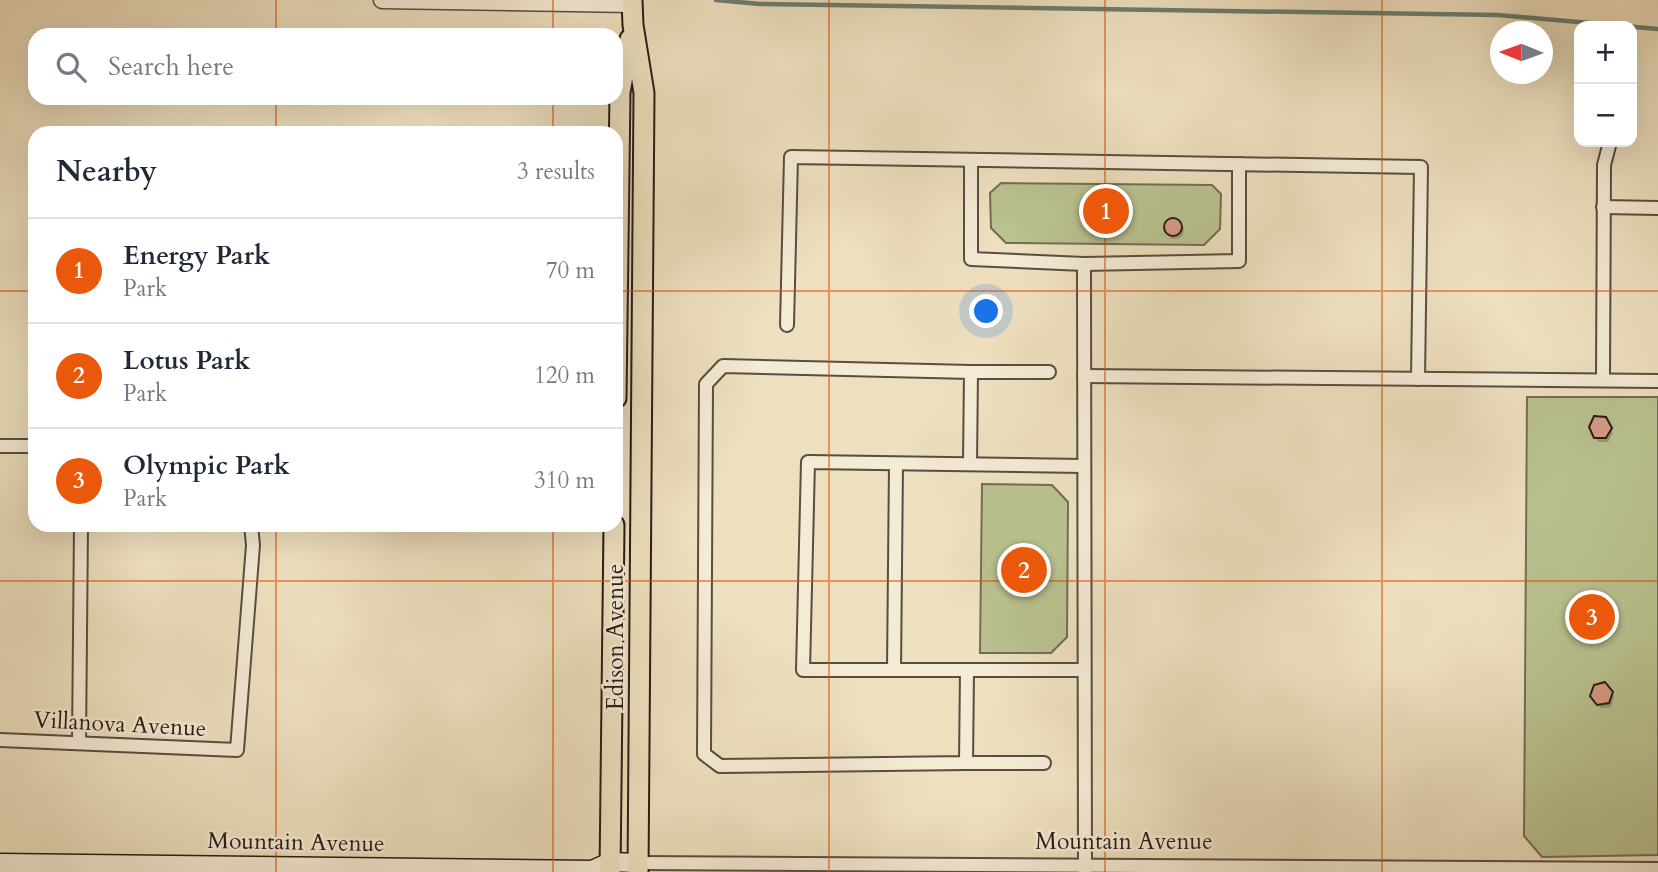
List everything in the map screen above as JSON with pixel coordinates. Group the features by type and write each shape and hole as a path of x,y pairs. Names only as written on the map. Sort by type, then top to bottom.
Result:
{"main road":[{"name":"Edison Avenue","path":"632,2 644,93 638,867"},
{"name":"Edison Avenue","path":"623,77 633,25"},
{"name":"Edison Avenue","path":"620,105 620,126"},
{"name":"Edison Avenue","path":"602,869 614,532"},
{"name":"Mountain Avenue","path":"0,863 602,869 638,867"}],"street":[{"path":"383,0 632,2"},
{"path":"1602,380 1604,165 1609,147"},
{"path":"787,325 791,157 1421,167 1418,379"},
{"path":"971,160 971,259 1084,264 1239,261 1240,164"},
{"path":"1603,207 1658,208"},
{"path":"1084,264 1082,670 1085,868"},
{"path":"1044,763 720,766 704,754 706,384 723,366 1049,372"},
{"path":"970,464 971,372"},
{"path":"1084,376 1658,381"},
{"path":"0,446 28,446"},
{"path":"1082,670 803,670 808,462 1083,466"},
{"path":"894,670 896,464"},
{"path":"79,743 81,532"},
{"name":"Villanova Avenue","path":"0,740 237,750 253,545 252,532"},
{"path":"966,764 967,670"},
{"name":"Mountain Avenue","path":"638,867 1658,869"}],"green space":[{"path":"1001,183 1212,185 1221,194 1220,229 1204,245 1006,243 991,228 990,193"},
{"path":"1527,397 1658,397 1658,855 1542,857 1524,836"},
{"path":"982,484 1052,485 1068,502 1067,637 1051,653 980,653"}],"building":[{"path":"1173,218 1179,221 1182,227 1179,233 1173,236 1167,233 1164,227 1167,221"},
{"path":"1594,416 1606,417 1612,428 1606,438 1594,438 1589,427"},
{"path":"1605,682 1613,692 1609,703 1597,705 1590,696 1594,685"}],"waterway":[{"path":"716,0 760,4 1498,15 1658,29"}],"place":[{"name":"Energy Park","path":"1106,211"},
{"name":"Lotus Park","path":"1024,570"},
{"name":"Olympic Park","path":"1592,617"}]}
